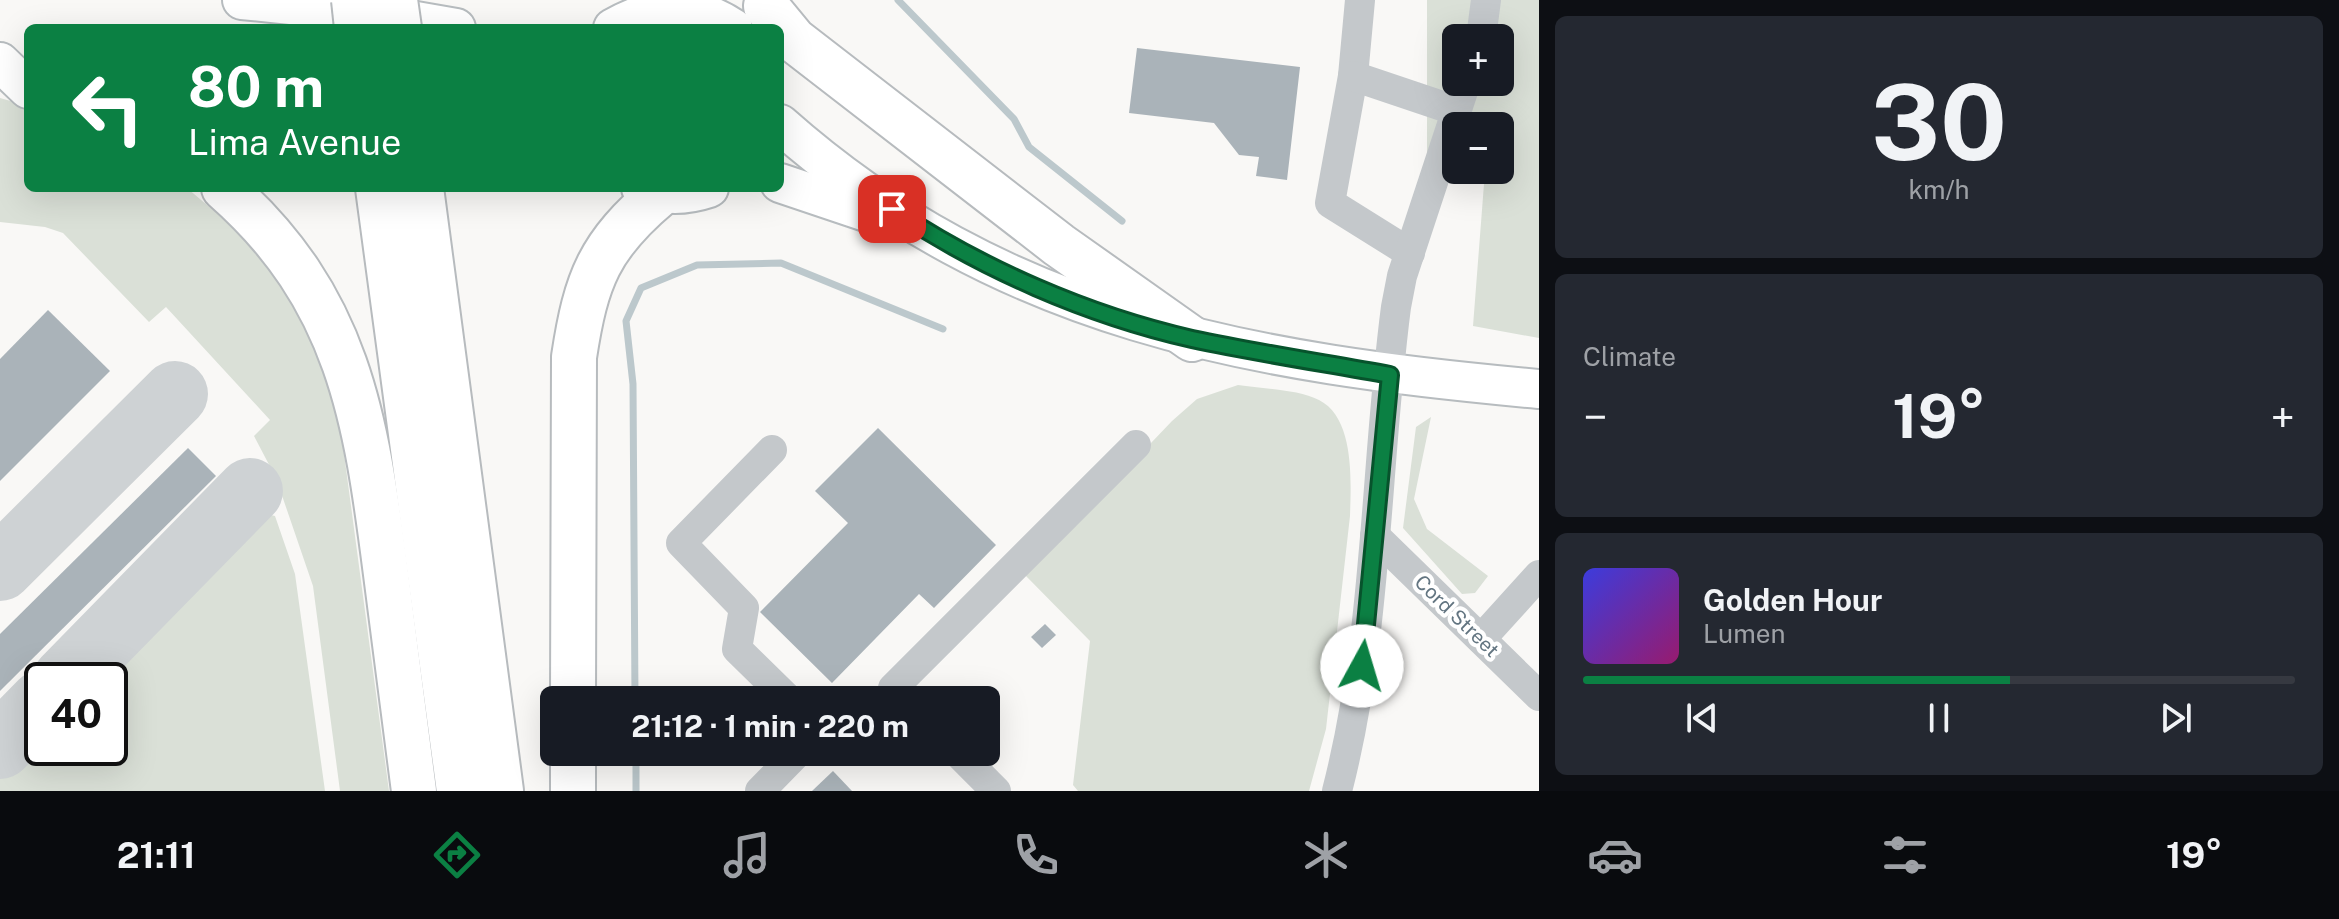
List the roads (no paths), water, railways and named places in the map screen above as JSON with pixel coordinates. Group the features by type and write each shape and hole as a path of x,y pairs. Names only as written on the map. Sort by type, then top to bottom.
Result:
{"highway":[{"path":"354,0 357,24"},
{"path":"395,0 398,24"},
{"path":"784,33 1059,245 1192,339"},
{"path":"228,192 284,249 319,303 346,362 361,410 376,495 414,791"},
{"path":"379,192 459,791"},
{"path":"422,192 501,791"},
{"path":"573,686 574,357 581,308 599,260 649,192"},
{"path":"573,766 573,791"}],"main road":[{"path":"242,0 376,14 433,24"},
{"path":"620,24 638,14 670,7 758,15"},
{"path":"0,62 24,86"},
{"path":"784,128 824,163 915,224 1067,300 1192,339 1390,375 1539,389"},
{"path":"784,184 866,213 915,224"},
{"path":"663,192 696,192"}],"street":[{"path":"1360,0 1353,76 1330,203 1410,253"},
{"path":"1483,24 1486,0"},
{"path":"1353,76 1457,111"},
{"path":"0,84 24,89"},
{"path":"1337,791 1351,739 1362,666 1396,307 1410,253 1462,96"},
{"path":"900,686 1136,445"},
{"path":"772,450 681,543 744,608 737,649 775,686"},
{"name":"Cord Street","path":"1375,536 1539,696"},
{"path":"1481,639 1534,590"},
{"path":"760,791 784,766"},
{"path":"971,766 996,791"}],"waterway":[{"path":"898,0 1014,119 1029,147 1122,221"},
{"path":"635,686 633,384 626,321 641,288 697,265 781,263 943,329"},
{"path":"636,766 636,791"}]}
